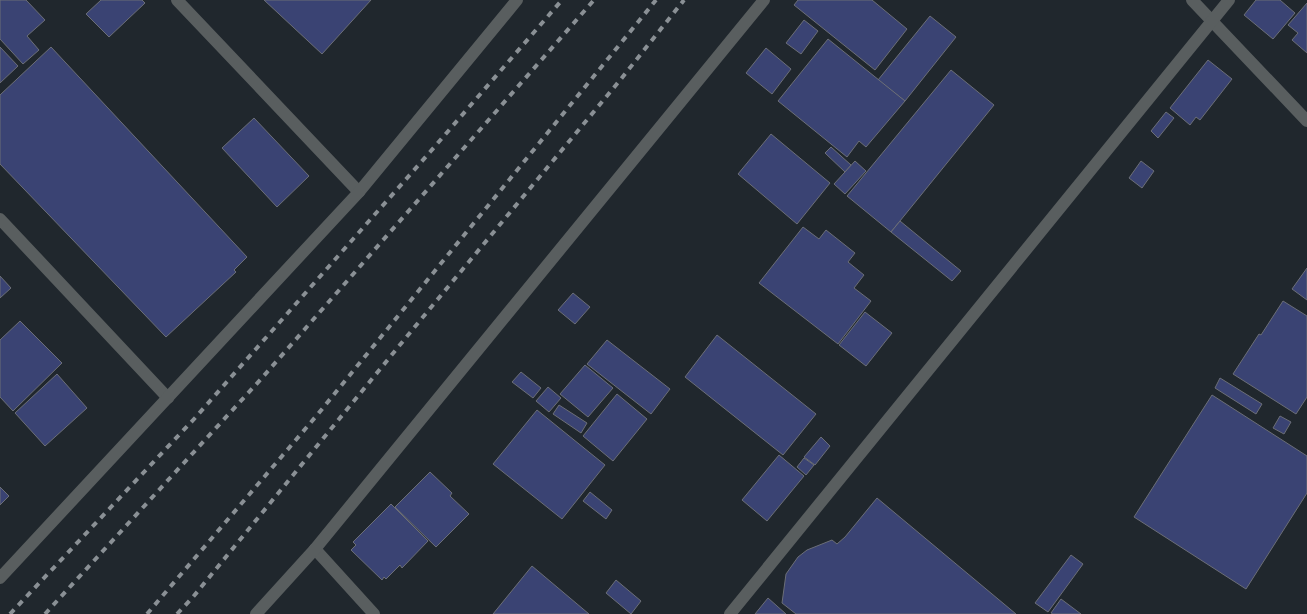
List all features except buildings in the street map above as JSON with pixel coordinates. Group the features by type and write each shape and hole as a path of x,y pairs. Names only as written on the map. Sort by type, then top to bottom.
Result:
{"street":[{"path":"177,0 359,192"},
{"path":"0,578 359,192 517,0"},
{"path":"256,614 315,549 764,0"},
{"path":"1192,0 1307,121"},
{"path":"730,614 1228,0"},
{"path":"0,219 168,398"},
{"path":"315,549 374,614"}],"railway":[{"path":"10,614 195,418 562,0"},
{"path":"45,614 261,379 594,0"},
{"path":"147,614 318,414 656,0"},
{"path":"177,614 621,79 684,0"}]}
